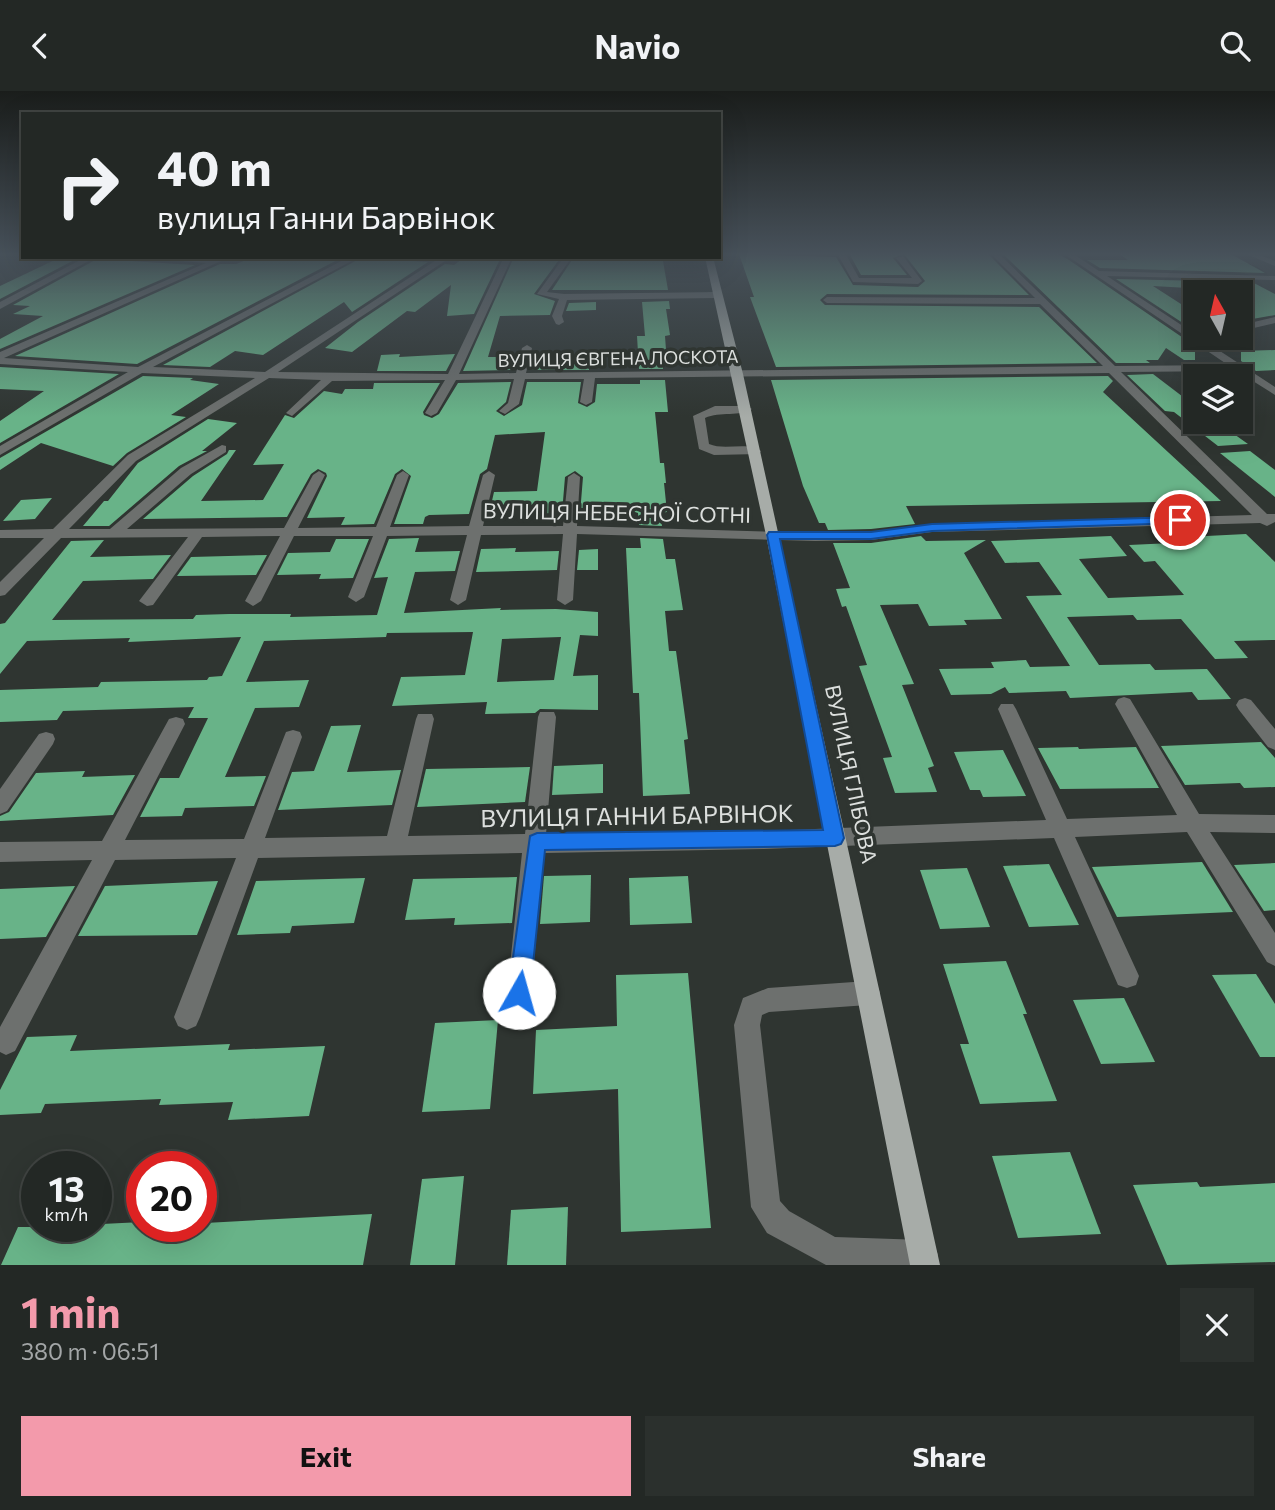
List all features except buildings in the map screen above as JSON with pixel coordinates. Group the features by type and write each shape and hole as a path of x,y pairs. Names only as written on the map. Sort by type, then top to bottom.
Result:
{"main road":[{"name":"ВУЛИЦЯ ГЛІБОВА","path":"720,308 746,409 924,1260"}],"street":[{"path":"0,358 113,308"},
{"path":"0,450 140,370 258,308"},
{"path":"0,591 54,534 132,459 370,308"},
{"path":"431,413 452,377 484,308"},
{"path":"559,322 557,316 560,308"},
{"path":"1048,308 1109,369 1269,518 1275,529"},
{"path":"1149,308 1183,330"},
{"path":"1253,325 1275,320"},
{"path":"505,411 513,404 527,348"},
{"path":"1213,350 1234,364"},
{"name":"ВУЛИЦЯ ЄВГЕНА ЛОСКОТА","path":"0,358 140,370 329,378 1183,368"},
{"path":"586,402 590,376"},
{"path":"1253,377 1275,392"},
{"path":"292,413 329,378"},
{"path":"746,409 715,409 699,416 703,446 714,451 755,451"},
{"path":"113,534 186,471 222,449"},
{"path":"253,601 319,475"},
{"path":"356,597 403,475"},
{"path":"458,600 489,475"},
{"path":"565,600 574,477"},
{"name":"ВУЛИЦЯ НЕБЕСНОЇ СОТНІ","path":"0,534 570,530 871,535 932,528 1269,518"},
{"path":"147,601 198,533"},
{"path":"1124,704 1193,823 1275,954"},
{"path":"1245,705 1275,742"},
{"path":"1007,709 1127,976"},
{"path":"519,993 537,842 547,717"},
{"path":"396,844 425,719"},
{"path":"6,1042 176,724"},
{"path":"187,1017 293,737"},
{"path":"0,805 46,739"},
{"name":"ВУЛИЦЯ ГАННИ БАРВІНОК","path":"0,852 835,838 1058,827 1193,823 1275,824"},
{"path":"868,993 768,1000 752,1007 747,1025 766,1207 778,1222 832,1252 924,1260"}],"route":[{"path":"519,993 537,842 835,838 773,535 871,535 932,528 1180,520"}]}
